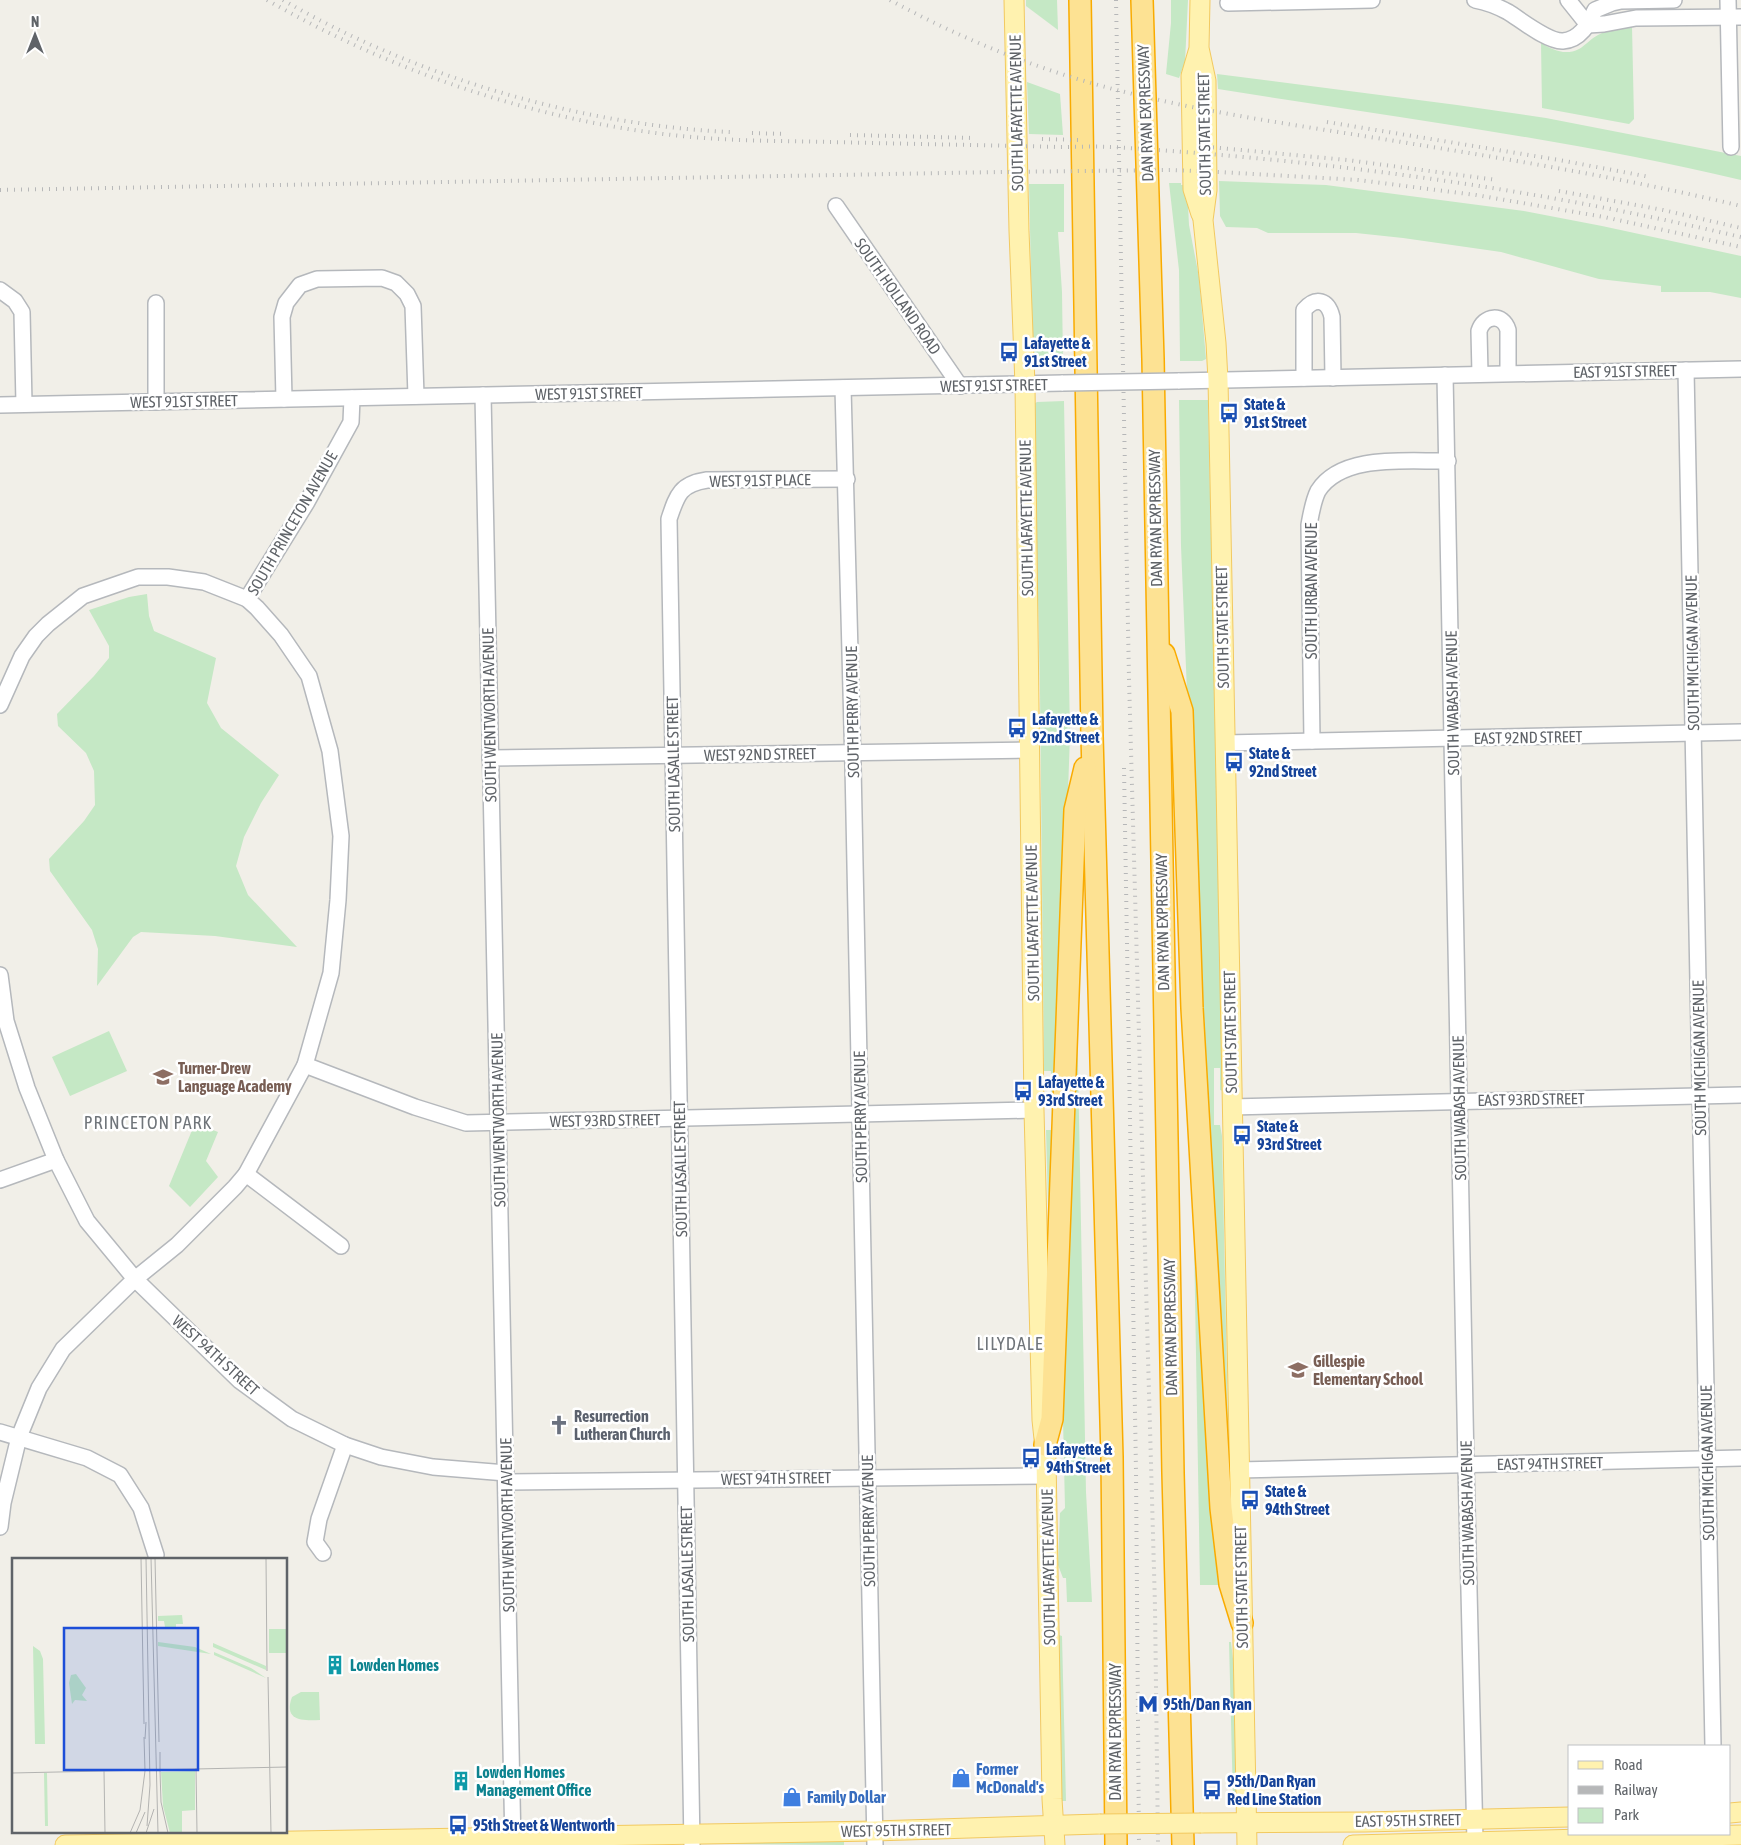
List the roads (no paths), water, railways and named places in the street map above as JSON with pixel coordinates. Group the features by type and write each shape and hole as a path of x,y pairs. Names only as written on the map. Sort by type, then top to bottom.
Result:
{"highway":[{"name":"DAN RYAN EXPRESSWAY","path":"1080,0 1092,736 1112,1457 1116,1845"},
{"name":"DAN RYAN EXPRESSWAY","path":"1142,0 1153,359 1172,1473 1183,1845"},
{"path":"1157,631 1182,711 1192,1008 1221,1508 1230,1584 1242,1623"},
{"path":"1045,1445 1052,1419 1075,810 1092,736"}],"main road":[{"name":"SOUTH LAFAYETTE AVENUE","path":"1014,0 1019,231 1025,385 1034,1110 1042,1420 1046,1476 1055,1845"},
{"name":"SOUTH STATE STREET","path":"1200,0 1199,48 1191,76 1193,189 1203,220 1218,380 1238,1470 1247,1845"},
{"name":"EAST 95TH STREET","path":"1247,1822 1568,1817"},
{"name":"WEST 95TH STREET","path":"65,1845 874,1838 1054,1825 1247,1822"},
{"name":"EAST 95TH STREET","path":"1353,1845 1475,1841 1715,1838 1741,1835"}],"street":[{"path":"1228,3 1372,0"},
{"path":"1475,0 1496,6 1552,39 1562,41 1576,37 1588,25 1595,10 1612,3 1674,0"},
{"path":"1568,0 1588,25"},
{"path":"1728,0 1735,17 1731,147"},
{"path":"1588,25 1636,18 1735,17"},
{"name":"SOUTH HOLLAND ROAD","path":"836,206 960,386"},
{"path":"284,399 282,317 286,303 300,285 317,279 382,278 396,283 407,294 413,306 416,396"},
{"path":"0,290 15,301 22,312 24,404"},
{"path":"1304,378 1304,310 1309,304 1317,301 1325,303 1330,308 1332,317 1333,378"},
{"path":"156,303 156,402"},
{"path":"1480,374 1479,331 1481,324 1494,317 1506,324 1508,330 1508,373"},
{"name":"EAST 91ST STREET","path":"1178,381 1741,369"},
{"name":"SOUTH MICHIGAN AVENUE","path":"1686,370 1713,1745"},
{"name":"SOUTH WABASH AVENUE","path":"1445,375 1475,1841"},
{"name":"WEST 91ST STREET","path":"0,405 1178,381"},
{"name":"SOUTH PERRY AVENUE","path":"843,388 847,479 853,753 874,1838"},
{"name":"SOUTH WENTWORTH AVENUE","path":"483,395 513,1841"},
{"name":"SOUTH PRINCETON AVENUE","path":"0,1527 3,1503 19,1437 39,1388 63,1349 135,1279 178,1245 235,1187 246,1174 305,1065 331,973 338,900 341,836 336,792 330,751 309,676 281,635 247,599 306,502 351,422 352,398"},
{"name":"SOUTH URBAN AVENUE","path":"1312,741 1309,525 1318,492 1327,480 1352,466 1369,463 1448,462"},
{"name":"WEST 91ST PLACE","path":"677,494 695,482 707,480 847,479"},
{"name":"SOUTH LASALLE STREET","path":"677,494 669,519 692,1839"},
{"path":"0,705 22,656 36,636 83,596 138,577 168,577 204,582 247,599"},
{"name":"EAST 92ND STREET","path":"1224,743 1741,732"},
{"name":"WEST 92ND STREET","path":"490,758 1030,750"},
{"name":"WEST 94TH STREET","path":"0,975 3,1022 56,1160 87,1221 135,1279 240,1381 292,1419 345,1445 381,1457 433,1467 506,1477 685,1480 1046,1476"},
{"name":"WEST 93RD STREET","path":"305,1065 415,1107 466,1123 1034,1110"},
{"name":"EAST 93RD STREET","path":"1232,1107 1741,1095"},
{"path":"0,1180 56,1160"},
{"path":"246,1174 341,1246"},
{"path":"0,1432 86,1458 120,1475 140,1508 156,1556"},
{"path":"323,1553 315,1542 319,1519 345,1445"},
{"name":"EAST 94TH STREET","path":"1238,1470 1741,1458"}],"railway":[{"path":"267,0 364,50 415,71 520,105 573,119 627,129 700,138 738,140 1106,147 1271,160 1429,178 1507,190 1585,204 1741,237"},
{"path":"283,0 387,52 499,92 556,107 614,119 730,132"},
{"path":"890,0 947,29 1006,54 1067,76 1129,93 1258,119 1566,170 1741,206"},
{"path":"1116,0 1129,679 1155,1606 1158,1845"},
{"path":"1327,122 1650,177"},
{"path":"752,133 787,134"},
{"path":"850,135 975,138"},
{"path":"1042,139 1080,140"},
{"path":"1199,146 1347,160 1497,180"},
{"path":"0,190 1170,170 1358,180 1476,195 1604,217 1741,247"},
{"path":"1559,191 1663,210 1741,228"},
{"path":"1124,768 1136,1471 1139,1845"}],"place":[{"name":"Lafayette & 91st Street","path":"1009,352"},
{"name":"State & 91st Street","path":"1229,413"},
{"name":"Lafayette & 92nd Street","path":"1017,728"},
{"name":"State & 92nd Street","path":"1234,762"},
{"name":"Turner-Drew Language Academy","path":"163,1077"},
{"name":"Lafayette & 93rd Street","path":"1023,1091"},
{"name":"State & 93rd Street","path":"1242,1135"},
{"name":"Gillespie Elementary School","path":"1298,1370"},
{"name":"Resurrection Lutheran Church","path":"559,1425"},
{"name":"Lafayette & 94th Street","path":"1031,1458"},
{"name":"State & 94th Street","path":"1250,1500"},
{"name":"Lowden Homes","path":"335,1665"},
{"name":"95th/Dan Ryan","path":"1148,1704"},
{"name":"Former McDonald's","path":"961,1778"},
{"name":"Lowden Homes Management Office","path":"461,1781"},
{"name":"95th/Dan Ryan Red Line Station","path":"1212,1790"},
{"name":"Family Dollar","path":"792,1797"},
{"name":"95th Street & Wentworth","path":"458,1825"}],"district":[{"name":"PRINCETON PARK","path":"148,1122"},
{"name":"LILYDALE","path":"1010,1343"}]}
